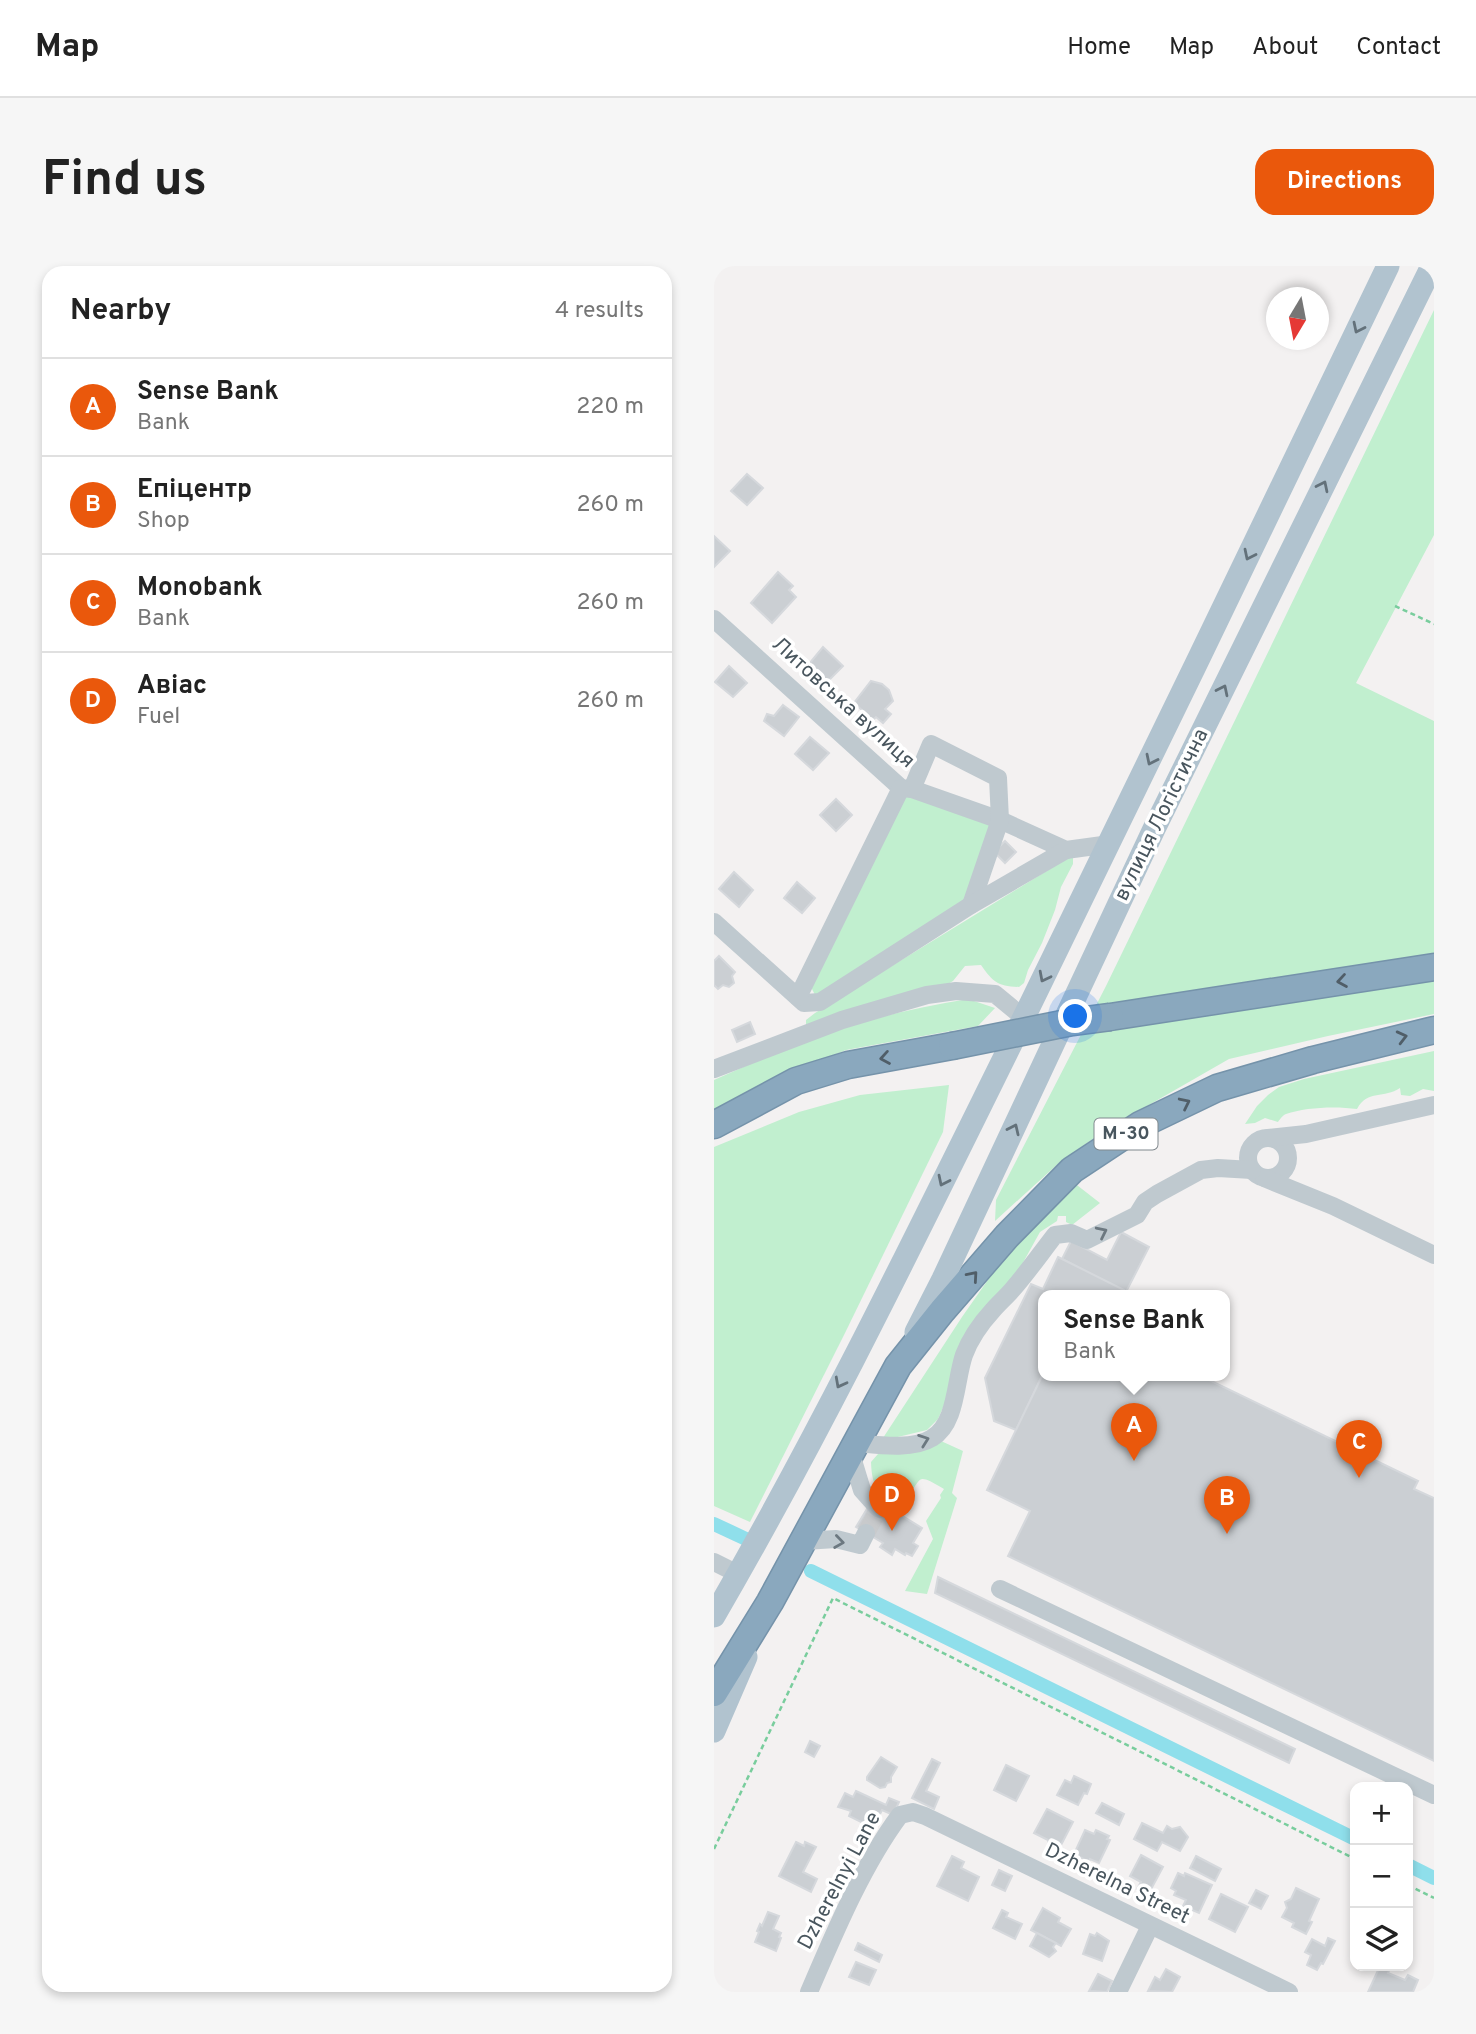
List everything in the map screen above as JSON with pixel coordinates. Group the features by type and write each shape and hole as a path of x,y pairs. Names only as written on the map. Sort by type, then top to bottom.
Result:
{"highway":[{"path":"714,1125 796,1081 848,1065 1072,1022 1434,967"},
{"name":"М-30","path":"714,1693 770,1602 898,1366 1007,1236 1072,1170 1140,1125 1217,1088 1313,1059 1434,1030"}],"main road":[{"path":"714,1616 767,1522 900,1268 1110,844 1388,266"},
{"name":"вулиця Логістична","path":"898,1366 943,1279 1154,829 1432,266"},
{"path":"714,1731 770,1602"}],"street":[{"name":"Литовська вулиця","path":"714,619 906,789 1000,820 1066,850"},
{"path":"798,997 931,744 998,778 1000,820 971,905"},
{"path":"714,922 804,1003 820,1002 971,905 1066,850 1110,844"},
{"path":"714,1069 842,1020 937,994 956,991 995,994 1024,1018"},
{"path":"1434,1105 1306,1133 1262,1139 1251,1146 1248,1158 1258,1174 1288,1189 1308,1194 1434,1255"},
{"path":"879,1509 862,1490 854,1448 909,1445 930,1440 943,1429 949,1416 964,1354 994,1309 1011,1292 1055,1235 1072,1233 1087,1240 1137,1215 1145,1202 1201,1170 1218,1168 1278,1176 1288,1162 1291,1149 1306,1133"},
{"path":"1268,1138 1285,1146 1289,1174 1308,1194"},
{"path":"805,1539 836,1539 860,1545 866,1533"},
{"path":"714,1562 738,1574"},
{"path":"1000,1590 1434,1795"},
{"name":"Dzherelnyi Lane","path":"809,1992 844,1913 889,1830 900,1815 913,1812 926,1816"},
{"name":"Dzherelna Street","path":"926,1816 1289,1992"},
{"path":"1118,1992 1150,1926"}],"path":[{"path":"1395,606 1434,624"},
{"path":"714,1849 833,1598 1350,1856"},
{"path":"1413,1888 1434,1898"}],"green space":[{"path":"1434,310 1434,535 1356,683 1434,721 1434,957 1105,1005 1103,1031 1434,980 1434,1014 1229,1059 1107,1129 1060,1162 995,1221 996,1200 1106,986"},
{"path":"906,796 991,824 963,902 816,997 811,987"},
{"path":"1067,856 1073,858 1073,864 1061,887 1042,943 1024,983 1019,987 996,982 981,965 965,966 953,981 946,985 806,1025 806,1020 815,1013"},
{"path":"968,999 995,1008 978,1026 846,1050 785,1075 714,1115 714,1080 840,1028"},
{"path":"1434,1051 1434,1091 1423,1089 1410,1096 1401,1095 1400,1088 1371,1096 1357,1109 1312,1109 1286,1114 1278,1122 1265,1118 1245,1124 1257,1106 1279,1087 1304,1079"},
{"path":"949,1085 943,1132 750,1522 714,1506 714,1147 799,1112 860,1095"},
{"path":"1073,1182 1100,1203 1072,1225 1066,1222 1066,1216 1058,1216 1057,1221 1040,1232 938,1419 927,1430 881,1441 1025,1227"},
{"path":"941,1441 963,1451 952,1493 957,1498 927,1594 905,1591 933,1539 926,1521 944,1489 923,1479 904,1498 888,1495 875,1484 871,1462 878,1454"}],"building":[{"path":"747,474 763,488 747,505 731,491"},
{"path":"714,536 730,551 714,567"},
{"path":"778,572 793,586 789,590 796,597 772,623 751,603"},
{"path":"823,647 843,666 827,682 809,664"},
{"path":"729,666 747,683 733,697 715,682"},
{"path":"871,681 882,684 889,690 893,701 885,709 891,714 883,723 876,717 873,720 854,703"},
{"path":"783,705 799,717 784,736 764,721 767,714 774,716"},
{"path":"810,737 829,753 813,770 795,754"},
{"path":"836,799 852,815 836,831 820,815"},
{"path":"1005,841 1016,852 1005,863 994,852"},
{"path":"734,872 753,890 739,907 719,889"},
{"path":"797,882 815,898 802,913 784,898"},
{"path":"719,956 735,972 732,976 734,983 718,989 714,985 714,961"},
{"path":"750,1022 755,1034 737,1042 732,1030"},
{"path":"1121,1232 1149,1247 1127,1290 1122,1290 1062,1259 1071,1241 1107,1260"},
{"path":"1058,1257 1124,1290 1038,1290 1040,1381 1016,1430 994,1421 985,1378 1031,1284 1043,1289"},
{"path":"1040,1381 1211,1381 1418,1481 1414,1489 1434,1498 1434,1761 1008,1556 1030,1511 987,1490"},
{"path":"870,1504 896,1520 899,1514 922,1528 913,1543 918,1546 912,1556 895,1549 892,1555 880,1547 883,1543 856,1527"},
{"path":"938,1577 1295,1749 1289,1763 935,1593"},
{"path":"810,1741 820,1746 814,1757 805,1752"},
{"path":"881,1757 897,1767 891,1782 880,1788 867,1780 867,1777"},
{"path":"932,1759 940,1763 926,1791 939,1797 934,1809 912,1798"},
{"path":"1006,1765 1029,1776 1016,1801 994,1790"},
{"path":"1074,1776 1091,1784 1078,1805 1057,1795 1065,1780 1071,1783"},
{"path":"856,1791 886,1805 889,1798 899,1802 893,1815 882,1810 873,1828 849,1816 851,1811 838,1807 845,1793 853,1797"},
{"path":"1102,1803 1124,1814 1119,1825 1096,1813"},
{"path":"1047,1809 1073,1822 1060,1847 1054,1847 1048,1840 1034,1833"},
{"path":"1142,1823 1163,1833 1167,1826 1172,1829 1180,1827 1188,1837 1180,1851 1162,1842 1157,1851 1134,1839"},
{"path":"1085,1830 1094,1834 1096,1830 1109,1836 1107,1839 1110,1840 1099,1863 1090,1859 1089,1862 1074,1854"},
{"path":"796,1842 804,1846 805,1842 816,1847 803,1872 817,1879 811,1892 779,1876"},
{"path":"1141,1855 1163,1867 1148,1895 1137,1889 1141,1882 1130,1876"},
{"path":"952,1856 964,1862 961,1868 979,1877 968,1901 937,1886"},
{"path":"1196,1856 1221,1869 1215,1881 1190,1868"},
{"path":"999,1870 1012,1876 1005,1891 992,1885"},
{"path":"1178,1873 1184,1876 1185,1873 1212,1885 1199,1913 1183,1906 1186,1900 1174,1895 1176,1891 1171,1888"},
{"path":"1296,1888 1319,1899 1306,1934 1292,1927 1294,1923 1282,1917 1287,1908 1285,1902 1291,1899"},
{"path":"1256,1890 1268,1896 1261,1909 1249,1903"},
{"path":"1221,1894 1248,1907 1235,1932 1209,1919"},
{"path":"1043,1908 1060,1918 1058,1922 1071,1929 1061,1946 1031,1930"},
{"path":"1002,1910 1008,1913 1006,1917 1022,1924 1015,1939 993,1928"},
{"path":"768,1912 779,1916 773,1929 781,1933 776,1951 755,1942 760,1924 762,1926"},
{"path":"1037,1933 1056,1943 1053,1947 1056,1951 1049,1957 1030,1946"},
{"path":"1097,1933 1109,1941 1102,1961 1083,1954 1090,1934 1095,1936"},
{"path":"1328,1938 1335,1941 1323,1964 1321,1963 1317,1970 1307,1965 1311,1955 1305,1952 1312,1939 1325,1946"},
{"path":"858,1943 882,1955 879,1962 855,1950"},
{"path":"856,1962 876,1970 869,1985 849,1977"},
{"path":"1166,1969 1180,1977 1172,1992 1148,1991 1155,1977 1160,1980"},
{"path":"1378,1971 1389,1971 1388,1973 1405,1980 1408,1975 1418,1980 1413,1992 1368,1992"},
{"path":"1098,1974 1112,1981 1107,1992 1089,1991"}],"waterway":[{"path":"714,1524 746,1539"},
{"path":"811,1571 1350,1837"},
{"path":"1413,1868 1434,1878"}],"tunnel":[{"path":"866,1533 879,1509"}],"place":[{"name":"Sense Bank","path":"1134,1461"},
{"name":"Monobank","path":"1359,1478"},
{"name":"Авіас","path":"892,1531"},
{"name":"Епіцентр","path":"1227,1534"}]}
